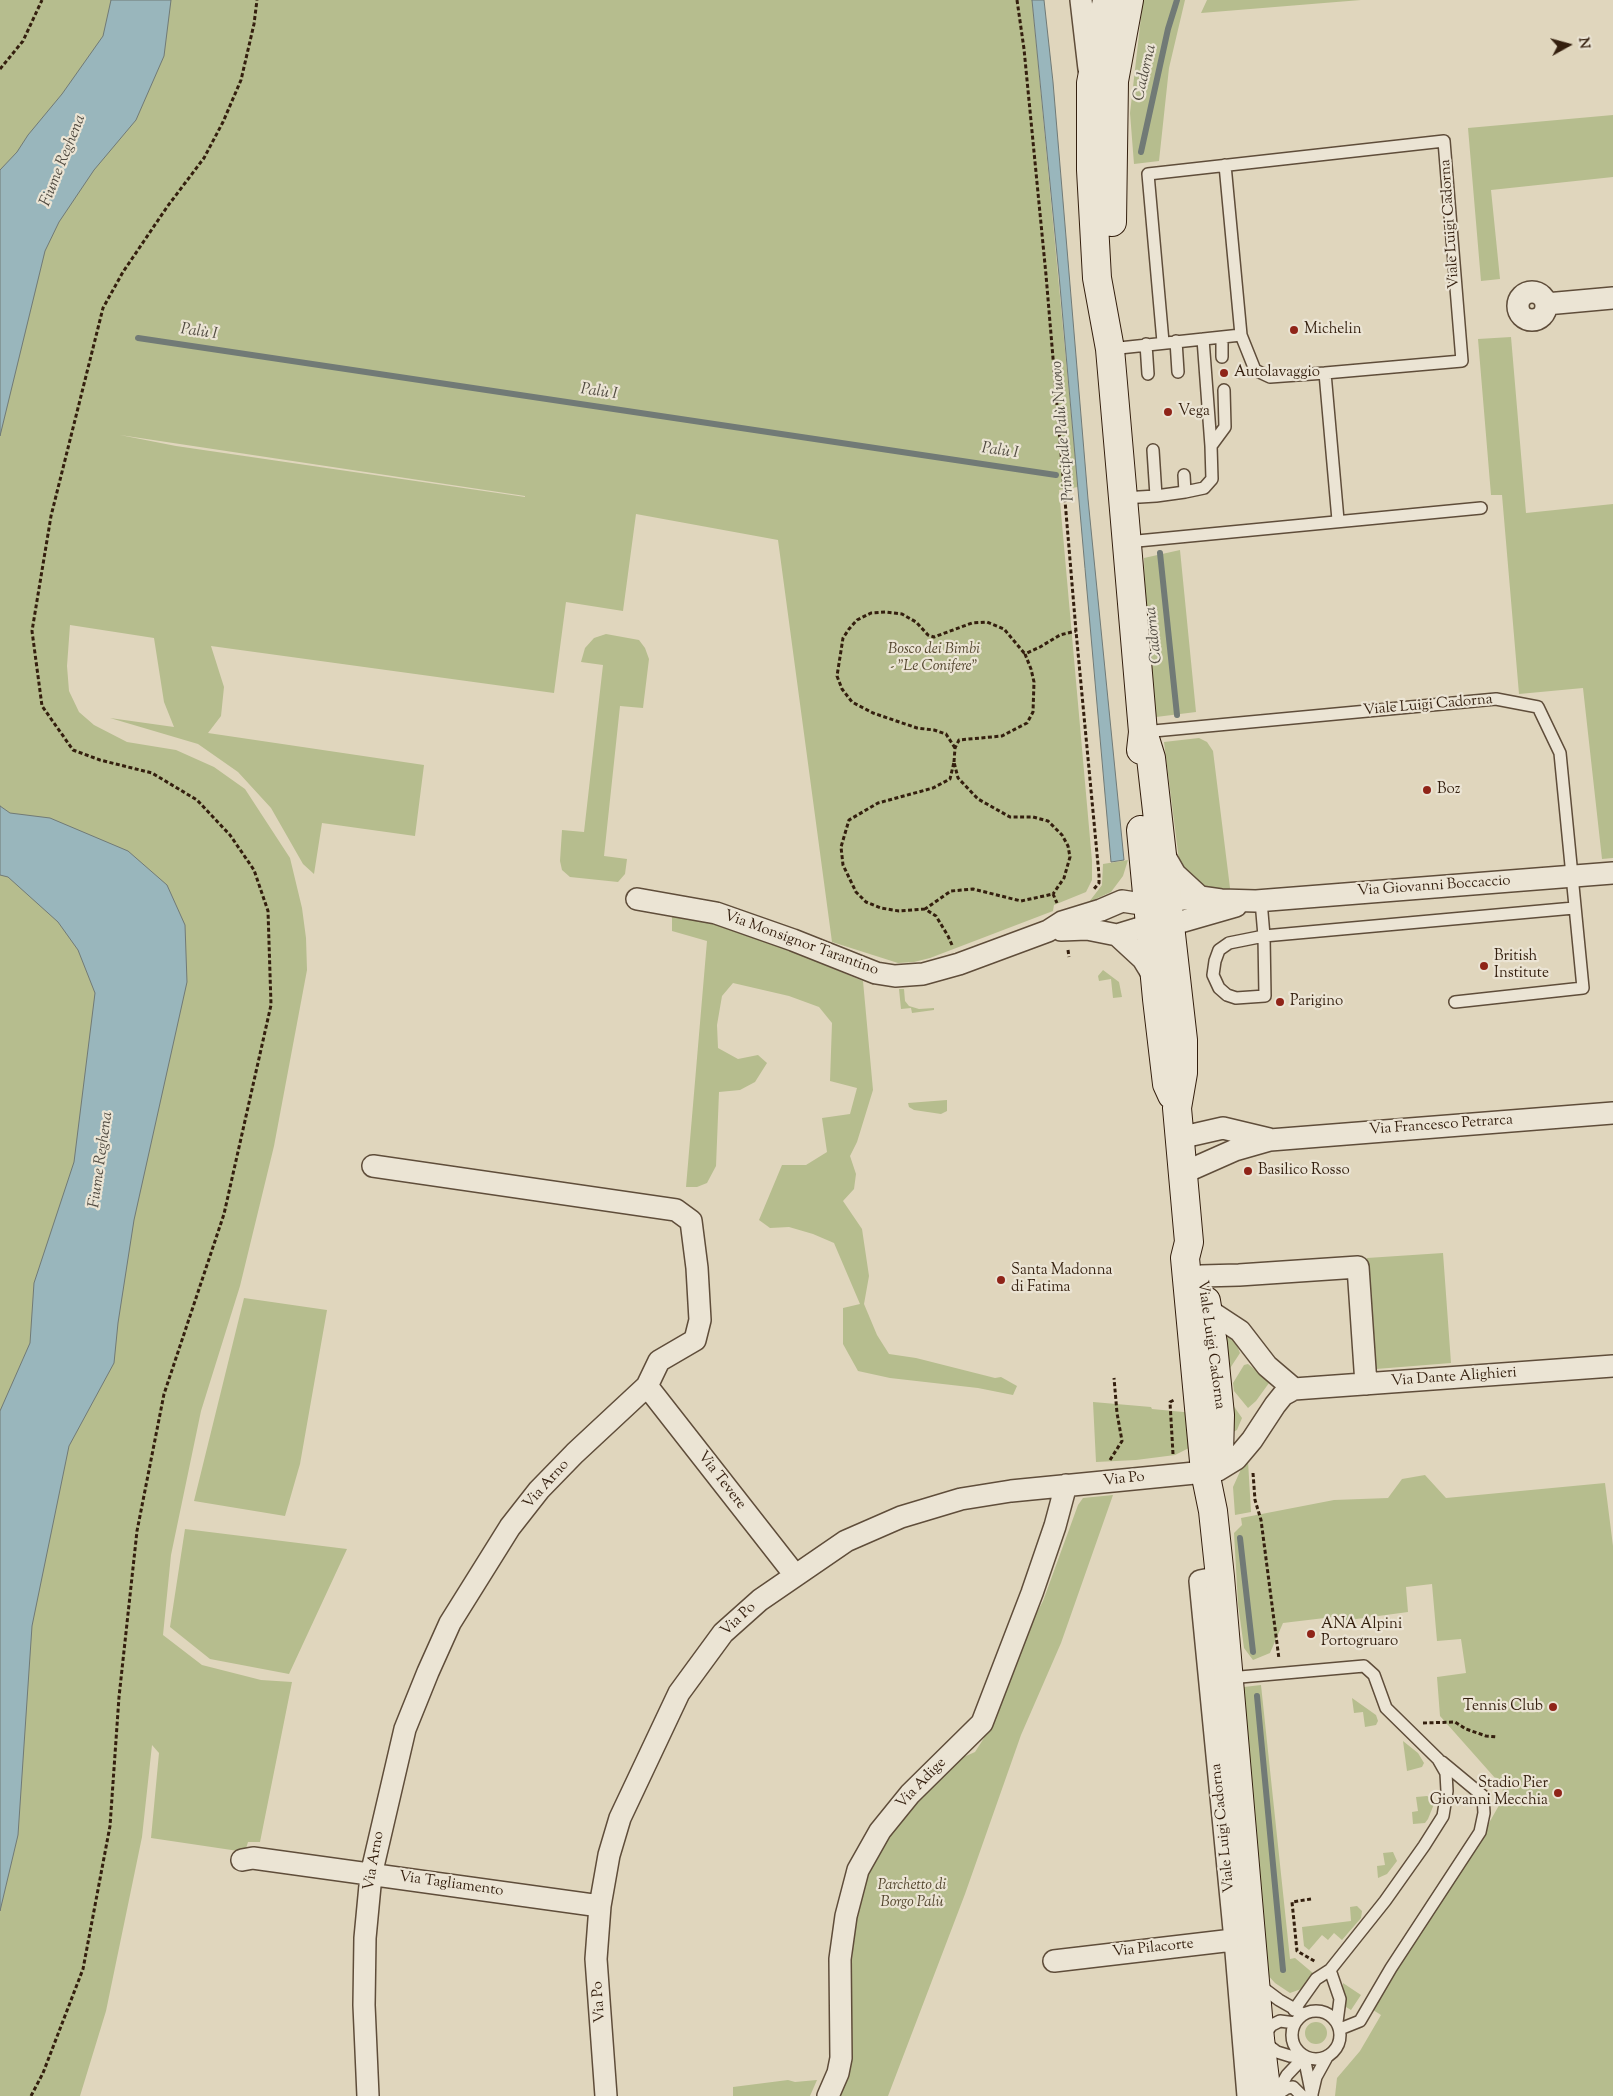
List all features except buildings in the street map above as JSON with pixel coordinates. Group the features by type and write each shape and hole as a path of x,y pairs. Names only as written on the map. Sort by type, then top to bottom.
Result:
{"main road":[{"path":"1102,82 1106,0"},
{"path":"1102,82 1129,0"},
{"name":"Viale Luigi Cadorna","path":"1102,82 1091,170 1097,278 1110,348 1143,732 1140,758 1141,825 1153,856"},
{"name":"Viale Luigi Cadorna","path":"1143,732 1151,758 1156,988 1167,1084 1178,1121 1189,1242 1185,1258 1198,1306 1212,1471 1213,1511 1229,1678 1244,1939 1256,1982 1260,2040 1267,2096"},
{"name":"Viale Luigi Cadorna","path":"1155,913 1183,1040 1183,1073 1178,1121"},
{"name":"Viale Luigi Cadorna","path":"1189,1242 1197,1256 1201,1276 1198,1306"}],"street":[{"name":"Viale Luigi Cadorna","path":"1081,0 1102,82"},
{"path":"1102,82 1118,0"},
{"path":"1546,304 1613,298"},
{"name":"Viale Luigi Cadorna","path":"1141,825 1151,836 1155,913"},
{"path":"1153,856 1200,897"},
{"path":"1153,856 1155,913"},
{"name":"Via Giovanni Boccaccio","path":"1155,913 1200,897 1258,901 1613,873"},
{"name":"Via Monsignor Tarantino","path":"637,899 716,913 886,975 924,974 959,964 1059,922 1101,910 1155,913"},
{"name":"Via Giovanni Boccaccio","path":"1155,913 1214,911 1258,901"},
{"name":"Via Monsignor Tarantino","path":"1059,922 1117,935 1140,928 1155,913"},
{"path":"1117,935 1143,959 1156,988"},
{"name":"Via Francesco Petrarca","path":"1183,1173 1235,1150 1270,1140 1613,1113"},
{"name":"Via Francesco Petrarca","path":"1178,1121 1222,1128 1270,1140"},
{"name":"Via Arno","path":"368,2096 364,2005 365,1938 371,1874 405,1729 450,1623 510,1527 539,1490 575,1453 647,1386 659,1361 695,1340 700,1320 697,1268 691,1221 684,1214 676,1210 373,1166"},
{"path":"1201,1276 1358,1267 1366,1384"},
{"path":"1198,1306 1240,1331 1268,1366 1294,1389 1283,1395 1252,1440 1236,1459 1212,1471"},
{"name":"Via Dante Alighieri","path":"1294,1389 1613,1366"},
{"name":"Via Tevere","path":"647,1386 795,1575"},
{"name":"Via Po","path":"606,2096 596,1959 600,1906 609,1855 620,1818 678,1693 723,1633 760,1600 846,1541 902,1517 961,1499 1011,1491 1212,1471"},
{"name":"Via Adige","path":"828,2096 838,2073 841,2058 840,1958 846,1916 858,1870 880,1831 910,1794 982,1723 1035,1585 1055,1526 1066,1485"},
{"name":"Viale Luigi Cadorna","path":"1220,1577 1200,1580 1244,1939 1248,2096"},
{"name":"Via Tagliamento","path":"242,1860 253,1858 600,1906"},
{"name":"Via Pilacorte","path":"1054,1960 1244,1939"}],"lane":[{"name":"Viale Luigi Cadorna","path":"1163,342 1148,174 1225,165 1444,141 1462,360 1325,373 1270,376 1255,370 1241,335 1225,165"},
{"path":"1110,348 1241,335"},
{"path":"1222,337 1222,357"},
{"path":"1123,498 1156,496 1204,488 1212,479 1203,339"},
{"path":"1176,341 1178,372"},
{"path":"1146,344 1148,374"},
{"path":"1325,373 1338,520"},
{"path":"1211,446 1226,427 1224,390"},
{"path":"1153,450 1156,496"},
{"path":"1184,475 1185,492"},
{"path":"1127,542 1338,520 1481,508"},
{"name":"Viale Luigi Cadorna","path":"1143,732 1496,699 1538,707 1560,753 1572,877"},
{"path":"1455,1002 1583,988 1572,877"},
{"path":"1258,901 1264,936 1265,996 1236,998 1227,995 1219,988 1213,975 1219,950 1229,943 1264,936 1574,908"},
{"path":"1229,1678 1364,1666 1374,1675 1386,1708 1438,1759 1482,1796 1484,1814 1480,1832 1391,1968 1360,2021 1338,2026"},
{"path":"1330,1970 1340,1999 1339,2044 1327,2057 1316,2077 1312,2096 1304,2057 1294,2045 1292,2038 1295,2022 1316,1980 1330,1970 1385,1901 1443,1816 1447,1791 1446,1772 1438,1759"},
{"path":"1256,1982 1270,1994 1299,2012 1318,2011 1332,2016 1338,2026"},
{"path":"1295,2022 1280,2021 1272,2025 1260,2040 1277,2052 1312,2059 1327,2057"},
{"path":"1275,2096 1287,2075 1304,2057"},
{"path":"1275,2096 1287,2088 1293,2087 1302,2096"}],"path":[{"path":"0,69 23,41 42,0"},
{"path":"31,2096 43,2073 83,1969 110,1826 119,1697 137,1531 164,1394 224,1214 271,1005 268,911 254,870 230,836 197,800 152,773 100,760 72,750 42,706 32,631 52,516 103,308 123,272 161,215 204,158 223,122 241,80 254,24 257,0"},
{"path":"1017,0 1024,50 1046,275 1099,874 1099,883 1090,895"},
{"path":"954,762 958,778 978,799 1010,817 1033,817 1048,821 1062,835 1068,846 1070,857 1064,878 1053,894 1021,901 973,889 961,889 951,891 925,909 899,911 881,908 866,902 856,892 843,866 841,847 849,820 878,803 933,788 950,779 955,748 959,740 1002,736 1027,724 1033,712 1034,682 1025,654 1004,629 987,622 972,622 934,637 928,634 916,622 902,614 871,613 857,620 843,638 837,676 842,688 852,702 873,713 917,728 946,734 955,748"},
{"path":"1025,654 1060,635 1076,631"},
{"path":"1053,894 1057,903 1059,922 1069,957"},
{"path":"925,909 936,916 948,936 959,964"},
{"path":"1100,1482 1099,1467 1110,1466 1113,1453 1122,1441 1114,1378"},
{"path":"1170,1402 1174,1475"},
{"path":"1252,1440 1255,1500 1261,1520 1281,1672"},
{"path":"1408,1730 1418,1724 1450,1721 1486,1736 1497,1737"},
{"path":"1311,1899 1292,1902 1298,1951 1330,1970"}],"green space":[{"name":"Bosco dei Bimbi - \"Le Conifere\"","path":"0,0 1032,0 1078,487 1059,490 1092,861 1092,880 1086,892 1054,905 1053,911 930,958 914,962 898,963 832,942 778,540 636,514 623,611 566,602 554,693 211,646 224,687 221,716 208,733 424,765 415,836 322,823 314,874 303,864 271,808 238,772 198,744 110,718 174,727 164,702 154,638 70,625 67,666 69,691 79,712 94,725 127,742 176,750 214,767 245,789 290,858 302,908 306,938 307,970 274,1146 240,1286 201,1411 171,1555 163,1635 202,1665 261,1680 292,1682 260,1842 248,1842 245,1852 151,1838 159,1753 152,1745 142,1837 106,2011 80,2096 0,2096","holes":["120,435 525,496 176,446"]},
{"path":"1143,0 1185,0 1169,68 1159,161 1134,164 1130,113"},
{"path":"1207,0 1361,0 1201,13"},
{"path":"1613,115 1613,177 1491,190 1500,279 1481,281 1468,128"},
{"path":"1511,337 1526,513 1613,504 1613,858 1602,859 1583,688 1519,694 1502,495 1491,495 1478,339"},
{"path":"1180,550 1196,712 1156,717 1145,603 1144,558"},
{"path":"606,634 639,640 645,648 649,659 643,708 620,706 604,856 627,859 625,874 618,882 570,877 562,870 560,861 562,830 584,832 603,665 581,662 585,648 594,638"},
{"path":"1199,738 1207,742 1213,751 1231,896 1207,892 1193,880 1179,860 1164,742"},
{"path":"1128,860 1123,876 1111,892 1089,902 1102,885 1103,864"},
{"path":"672,916 731,926 863,981 873,1090 857,1142 850,1156 856,1174 854,1189 843,1201 862,1229 869,1276 864,1304 877,1335 889,1354 916,1358 995,1378 1001,1377 1017,1386 1013,1395 978,1388 890,1378 858,1371 843,1344 843,1308 860,1304 834,1243 789,1227 770,1228 759,1220 782,1165 806,1165 827,1152 822,1118 850,1114 857,1088 830,1081 832,1023 819,1007 789,996 733,983 722,996 717,1025 718,1048 738,1059 758,1055 767,1063 755,1082 740,1090 719,1092 716,1166 707,1183 697,1187 686,1187 707,941 672,931"},
{"path":"1103,970 1119,982 1122,997 1113,998 1111,979 1099,981 1098,976"},
{"path":"899,989 904,989 905,1001 909,1006 919,1009 934,1008 934,1010 912,1013 911,1008 901,1009"},
{"path":"947,1100 947,1111 941,1114 914,1110 909,1107 908,1103"},
{"path":"1443,1253 1451,1363 1376,1369 1367,1258"},
{"path":"244,1298 327,1310 300,1464 285,1516 194,1501"},
{"path":"1218,1333 1227,1334 1235,1341 1240,1353 1223,1379"},
{"path":"1248,1364 1269,1383 1256,1401 1248,1408 1234,1391 1233,1383 1244,1365"},
{"path":"1224,1392 1242,1418 1237,1430 1227,1435"},
{"path":"1093,1402 1194,1413 1195,1439 1189,1448 1175,1455 1136,1460 1096,1462"},
{"path":"1248,1461 1251,1512 1235,1515 1233,1487 1242,1467"},
{"name":"Stadio Pier Giovanni Mecchia","path":"1425,1475 1446,1498 1605,1483 1613,1546 1613,2096 1335,2096 1337,2078 1360,2051 1381,2015 1370,2008 1476,1846 1502,1800 1503,1787 1440,1716 1437,1677 1466,1673 1461,1639 1437,1641 1432,1584 1406,1587 1408,1612 1334,1622 1333,1617 1283,1623 1270,1653 1253,1660 1244,1648 1238,1604 1234,1533 1242,1525 1241,1518 1334,1500 1388,1498 1402,1479"},
{"name":"Parchetto di Borgo Palù","path":"1113,1495 1061,1643 1021,1735 965,1894 888,2096 839,2096 846,1995 852,1960 857,1906 867,1873 887,1839 914,1800 959,1759 975,1752 984,1738 1022,1641 1043,1601 1078,1505 1083,1498"},
{"path":"185,1529 347,1549 289,1674 210,1659 170,1627"},
{"path":"1261,1685 1290,1959 1295,1958 1314,1974 1304,1988 1290,1993 1275,1983 1265,1972 1239,1695 1244,1687"},
{"path":"1352,1698 1376,1715 1378,1721 1376,1725 1365,1727 1363,1712 1354,1713"},
{"path":"1403,1741 1418,1753 1424,1763 1422,1767 1407,1771"},
{"path":"1427,1796 1434,1800 1428,1819 1425,1823 1413,1824 1412,1812 1418,1811 1416,1797"},
{"path":"1393,1852 1397,1861 1387,1874 1378,1878 1377,1866 1385,1865 1383,1853"},
{"path":"1357,1906 1362,1911 1361,1918 1342,1940 1334,1933 1328,1940 1322,1935 1309,1950 1304,1946 1302,1927 1351,1921 1350,1907"},
{"path":"1343,1983 1361,1995 1351,2010 1344,2004"},
{"path":"1316,2022 1324,2025 1327,2033 1324,2041 1316,2044 1308,2041 1305,2033 1308,2025"},
{"path":"788,2080 795,2082 817,2080 810,2096 733,2096 733,2087"}],"water":[{"name":"Fiume Reghena","path":"111,0 171,0 164,56 136,120 94,170 59,222 45,251 0,436 0,170 17,152 28,135 62,94 103,36"},
{"path":"1032,0 1044,0 1053,82 1088,499 1124,860 1111,862 1059,275"},
{"name":"Fiume Reghena","path":"0,806 10,813 50,818 128,851 167,885 185,925 187,982 134,1220 118,1323 114,1363 69,1446 32,1626 18,1835 0,1911 0,1411 30,1343 34,1283 74,1162 95,993 78,950 58,922 8,877 0,875"}],"waterway":[{"name":"Cadorna","path":"1141,152 1168,29 1177,0"},
{"name":"Palù I","path":"138,338 1056,475"},
{"name":"Cadorna","path":"1160,553 1177,715"},
{"path":"1240,1538 1253,1652"},
{"path":"1257,1696 1283,1970"}],"place":[{"name":"Michelin","path":"1294,330"},
{"name":"Autolavaggio","path":"1224,373"},
{"name":"Vega","path":"1168,412"},
{"name":"Boz","path":"1427,790"},
{"name":"British Institute","path":"1484,966"},
{"name":"Parigino","path":"1280,1002"},
{"name":"Basilico Rosso","path":"1248,1171"},
{"name":"Santa Madonna di Fatima","path":"1001,1280"},
{"name":"ANA Alpini Portogruaro","path":"1311,1634"},
{"name":"Tennis Club","path":"1553,1707"},
{"name":"Stadio Pier Giovanni Mecchia","path":"1558,1793"}],"water label":[{"name":"Principale Palù Nuovo","path":"1064,431"}]}
